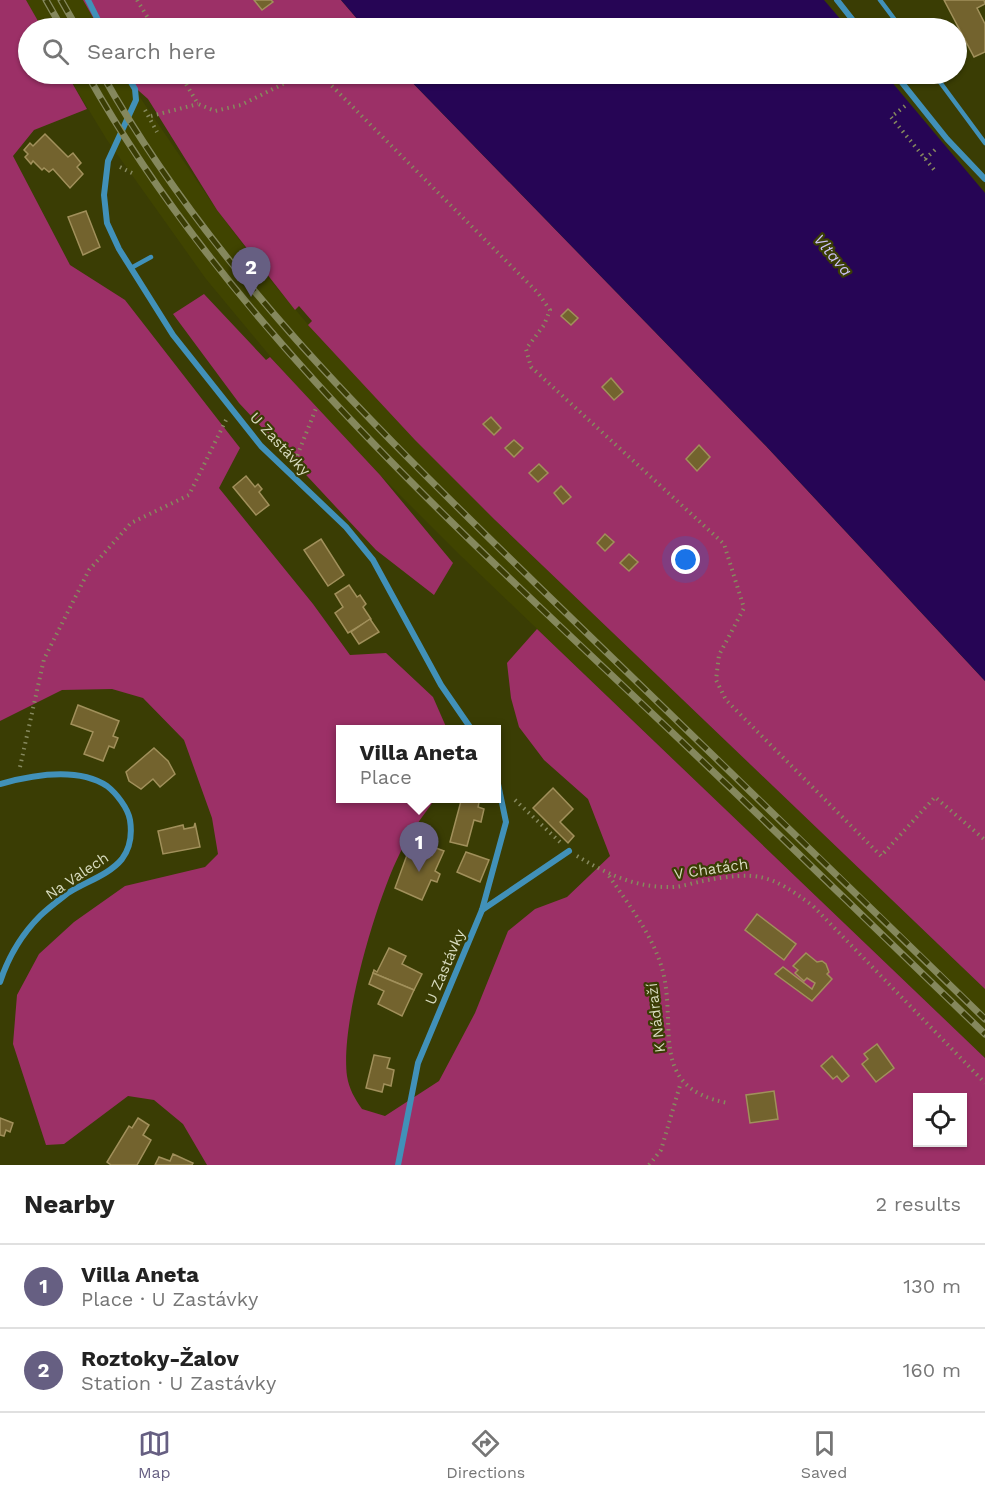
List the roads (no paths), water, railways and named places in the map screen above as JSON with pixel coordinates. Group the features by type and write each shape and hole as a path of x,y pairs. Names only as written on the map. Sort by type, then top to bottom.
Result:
{"street":[{"path":"88,0 97,18"},
{"path":"837,0 851,18"},
{"name":"U Zastávky","path":"132,84 136,100 108,162 104,195 107,223 130,268 173,335 261,446 346,527 373,560 441,685 469,725"},
{"path":"903,84 947,139 985,179"},
{"name":"Na Valech","path":"0,784 18,779 68,775 97,780 119,799 129,816 132,836 122,858 107,871 68,893 28,930 14,950 0,982"},
{"name":"U Zastávky","path":"398,1165 418,1063 482,910 506,822 501,797"},
{"path":"482,910 569,851"}],"lane":[{"path":"880,0 894,18"},
{"path":"941,84 985,143"},
{"path":"130,268 150,257"}],"water":[{"path":"341,0 824,0 839,18 356,18"},
{"name":"Vltava","path":"414,84 893,84 985,193 985,681 766,446"}],"railway":[{"path":"46,0 56,18"},
{"path":"61,0 71,18"},
{"path":"93,84 142,163 203,248 269,330 340,408 489,559 728,785 985,1034"},
{"path":"108,84 146,146 194,214 245,280 357,406 475,525 985,1019"}],"place":[{"name":"Roztoky-Žalov","path":"251,297"},
{"name":"Villa Aneta","path":"419,872"}]}
